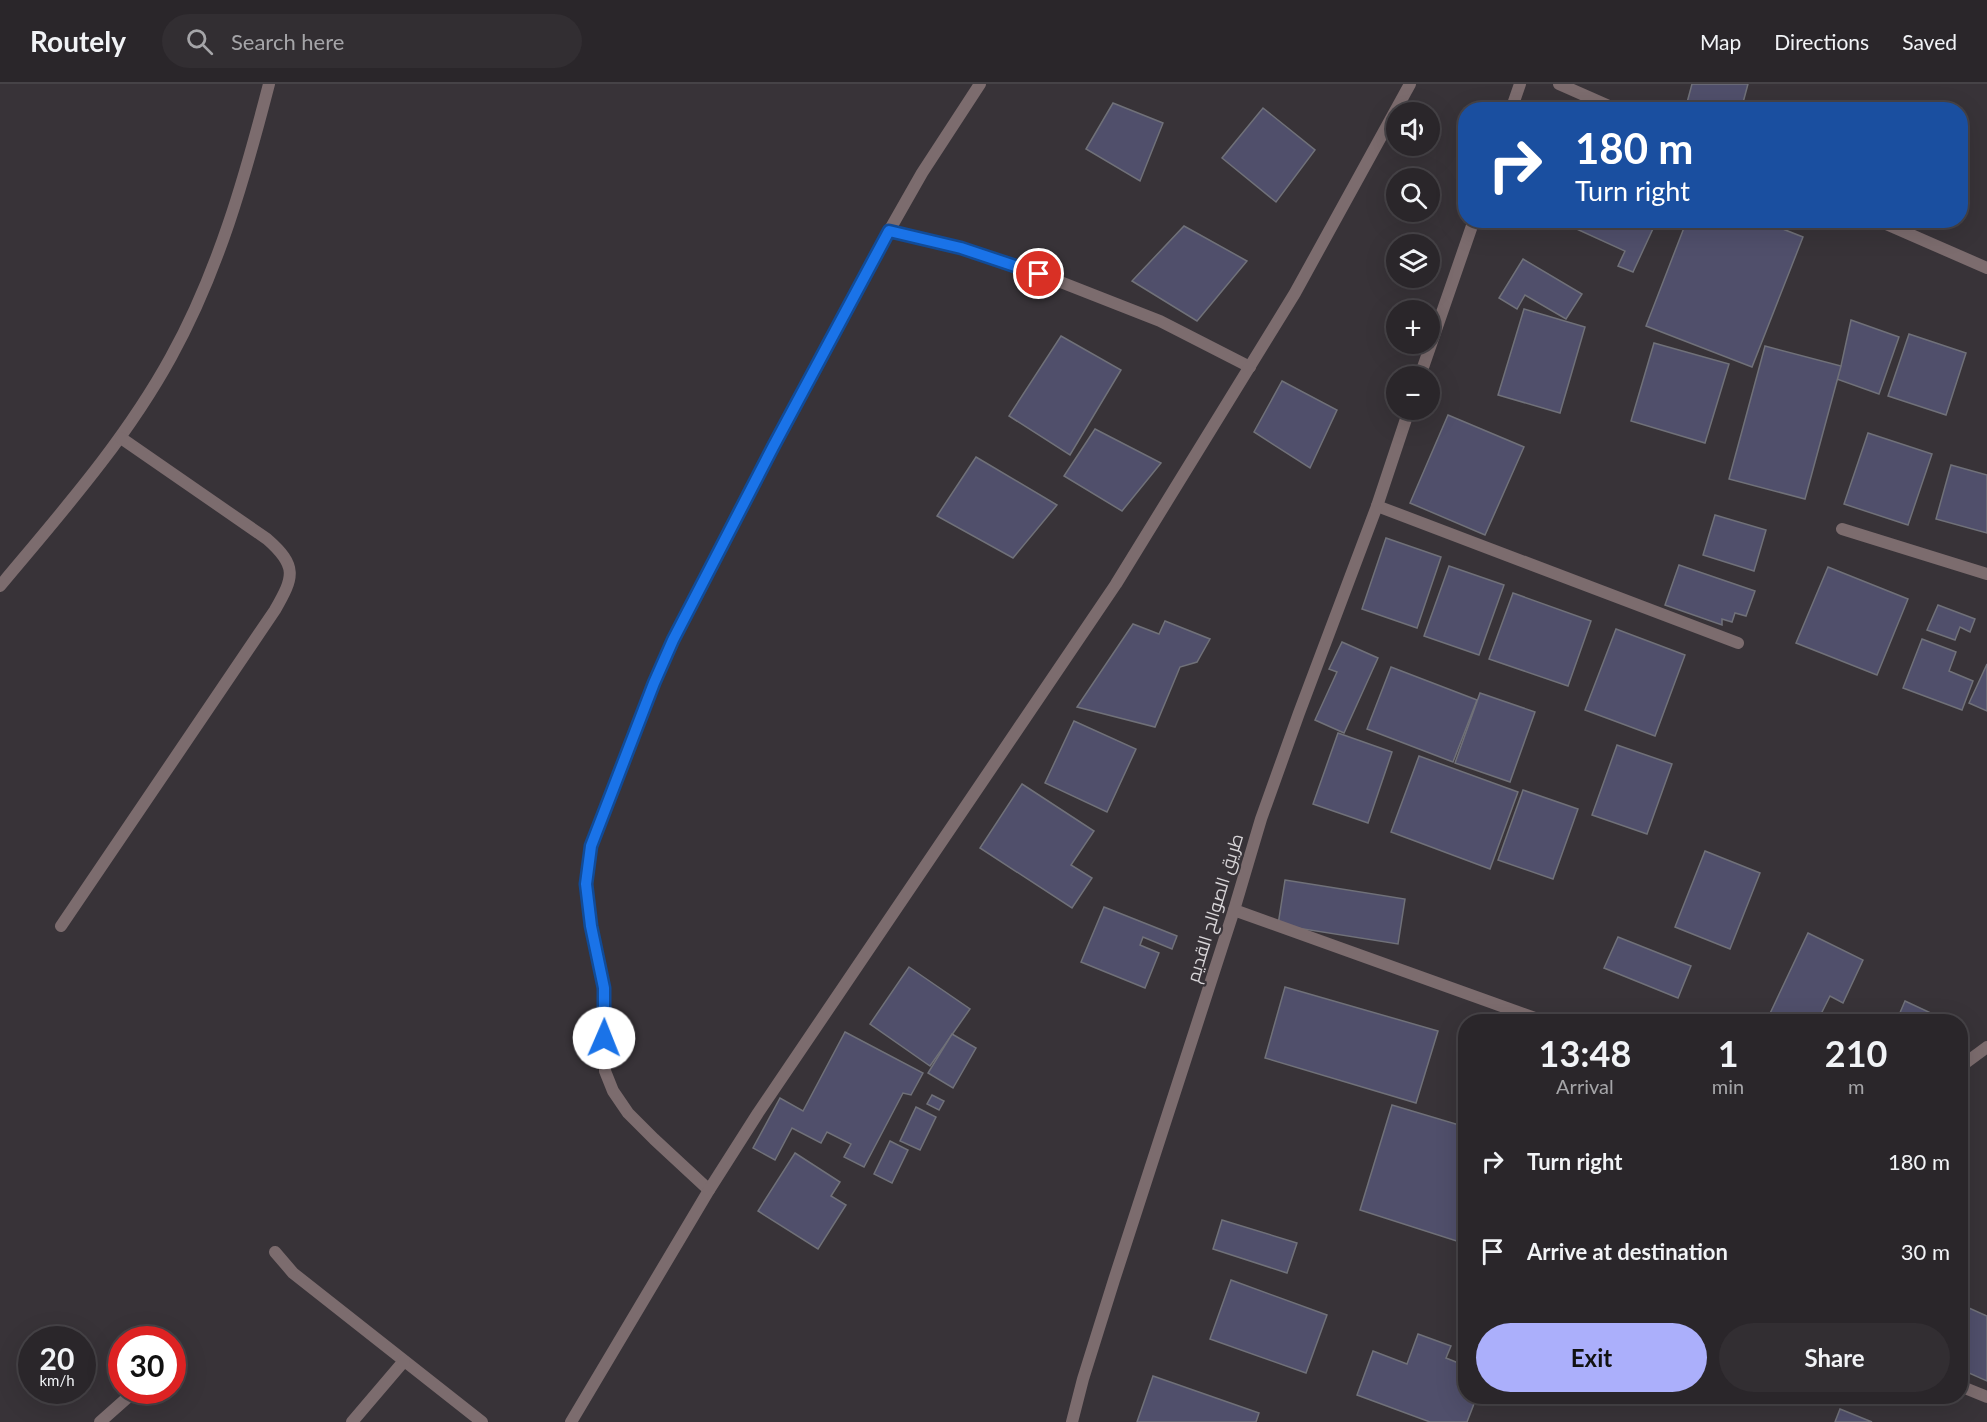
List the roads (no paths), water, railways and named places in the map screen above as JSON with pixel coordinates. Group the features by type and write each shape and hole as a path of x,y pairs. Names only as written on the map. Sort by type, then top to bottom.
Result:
{"street":[{"path":"0,585 121,438 172,357 213,268 257,130 269,84"},
{"path":"709,1190 628,1113 613,1091 605,1071 604,988 591,926 586,884 591,846 673,640 889,231 922,173 980,84"},
{"path":"571,1422 709,1190 758,1113 1116,585 1294,293 1410,84"},
{"path":"1514,102 1520,84"},
{"path":"1559,84 1600,102"},
{"path":"1423,366 1471,228"},
{"path":"1894,228 1987,268"},
{"path":"889,231 961,248 1058,281 1160,321 1250,367"},
{"name":"طريق الصوالح القديم","path":"1072,1422 1114,1280 1262,819 1299,713 1377,506 1405,420"},
{"path":"61,926 275,610 291,576 284,556 267,539 121,438"},
{"path":"1377,506 1738,643"},
{"path":"1842,529 1987,574"},
{"path":"1234,910 1524,1014"},
{"path":"1968,1061 1987,1047"},
{"path":"275,1252 293,1273 482,1422"},
{"path":"352,1422 404,1361"},
{"path":"1968,1389 1987,1397"},
{"path":"100,1422 120,1404"}]}
